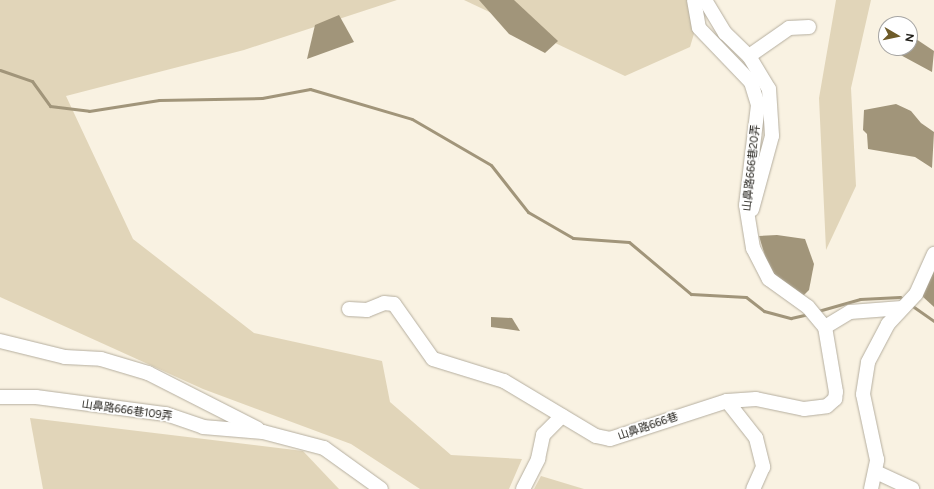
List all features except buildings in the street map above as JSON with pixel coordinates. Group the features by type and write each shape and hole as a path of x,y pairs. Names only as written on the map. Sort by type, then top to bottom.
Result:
{"street":[{"name":"山鼻路666巷20弄","path":"694,0 700,28 751,82 758,105 748,192 748,221 753,248 769,279 814,313 825,327"},
{"path":"705,0 725,33 749,56 769,89 772,136 748,221"},
{"path":"749,56 789,28 809,27"},
{"path":"871,489 876,472 876,449 863,394 865,375 878,343 907,304 934,254"},
{"name":"山鼻路666巷","path":"349,309 367,310 384,302 394,304 433,359 504,381 596,436 610,440 728,401 756,400 804,409 826,406 836,392 825,327"},
{"path":"825,327 850,312 907,304"},
{"path":"0,341 65,357 101,360 148,373 263,432"},
{"name":"山鼻路666巷109弄","path":"0,397 36,397 166,414 203,427 263,432 324,448 381,489"},
{"path":"728,401 756,438 763,467 753,489"},
{"path":"523,489 538,460 544,435 562,416"},
{"path":"876,472 912,489"}],"shaded area":[{"path":"0,0 397,0 244,50 66,96 133,239 254,333 382,361 390,402 451,455 522,459 509,489 420,489 351,444 203,389 0,297"},
{"path":"464,0 704,0 690,47 625,76"},
{"path":"479,0 514,0 558,41 545,53 509,34"},
{"path":"836,0 871,0 851,88 856,186 826,250 819,98"},
{"path":"339,15 354,42 307,59 315,25"},
{"path":"918,40 934,51 932,72 902,56 918,56"},
{"path":"896,104 911,111 921,123 934,132 932,168 915,157 868,149 867,134 863,130 864,110"},
{"path":"777,235 805,239 814,264 809,290 803,296 782,285 768,266 759,236"},
{"path":"934,261 934,307 922,296"},
{"path":"491,317 512,318 520,331 491,327"},
{"path":"30,418 303,451 339,489 43,489"},
{"path":"541,476 584,489 534,489"}],"waterway":[{"path":"0,70 32,81 50,106 89,111 159,100 262,98 310,89 412,119 491,165 528,212 573,238 629,242 691,294 746,297 764,311 791,318 809,314"},
{"path":"818,311 860,299 900,297 905,301"},
{"path":"911,305 934,321"}]}
